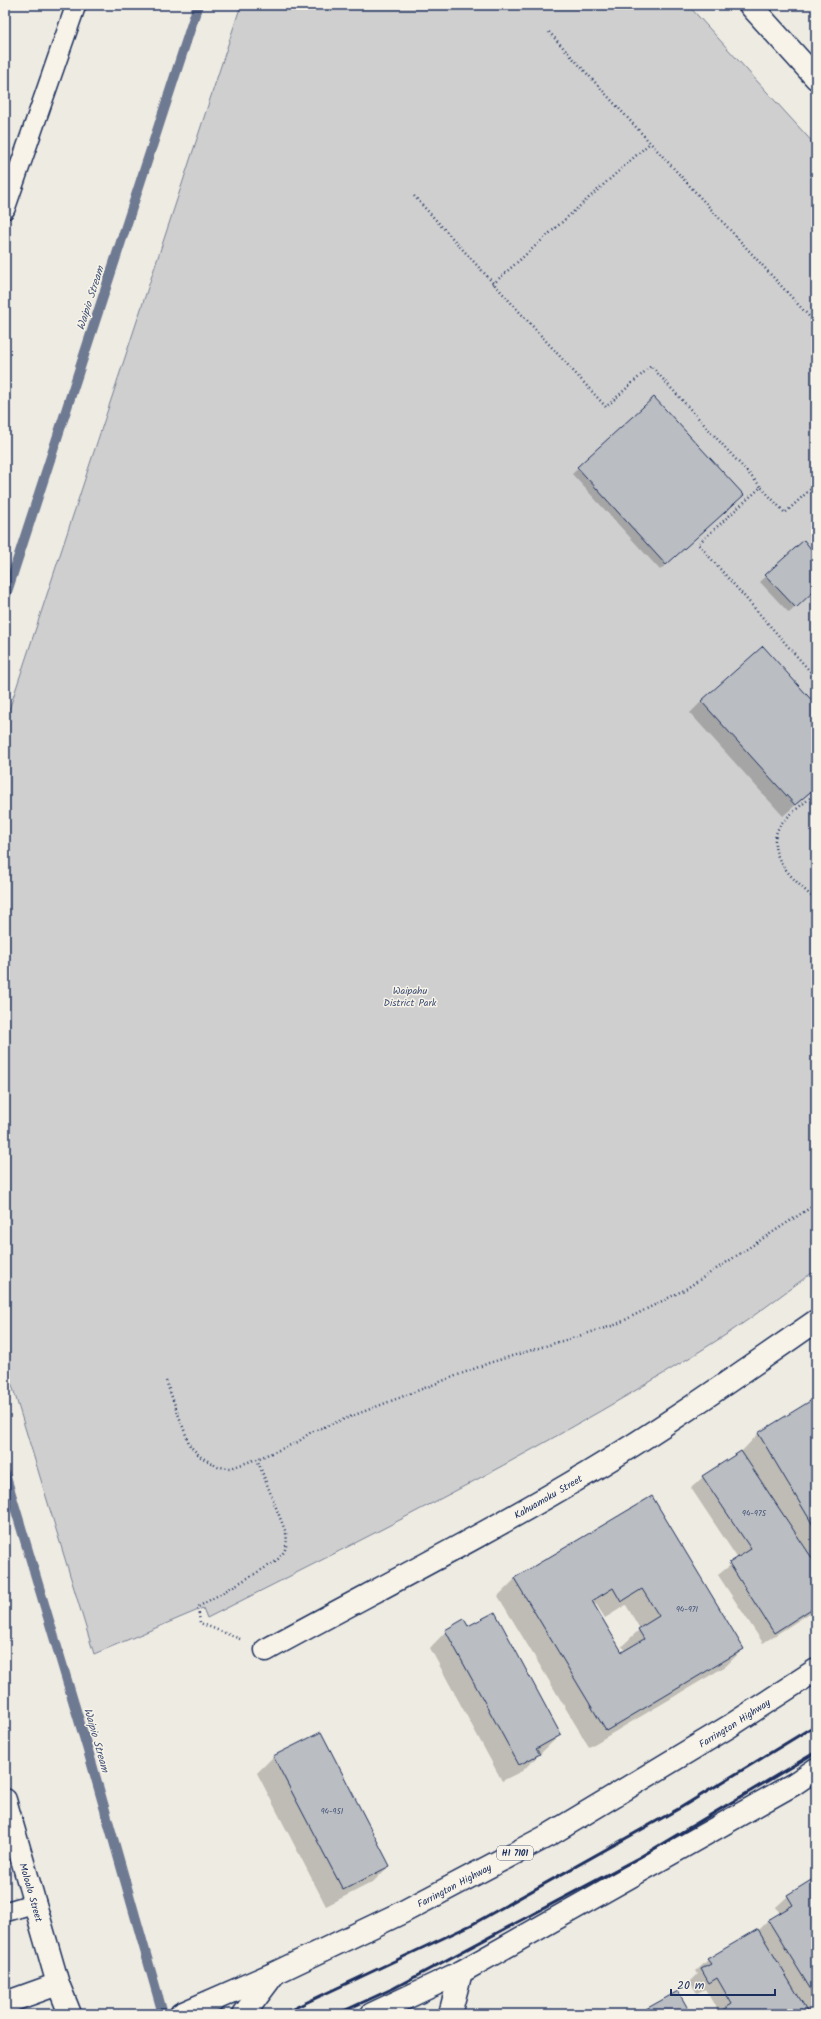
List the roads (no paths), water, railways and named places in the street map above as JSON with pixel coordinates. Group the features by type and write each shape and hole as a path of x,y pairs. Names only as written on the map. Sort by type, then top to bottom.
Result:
{"main road":[{"path":"750,5 816,78"},
{"name":"Kahuamoku Street","path":"266,1650 488,1530 588,1472 658,1429 816,1321"},
{"name":"Farrington Highway","path":"190,2010 275,1973 403,1912 549,1835 730,1726 816,1670"},
{"path":"372,2014 461,1972 794,1784 816,1769"},
{"name":"Moloalo Street","path":"5,1800 58,1984 70,2014"},
{"path":"450,2014 461,1972"},
{"path":"244,2014 275,1973"},
{"path":"5,2003 58,1984"}],"lane":[{"path":"5,209 76,5"},
{"path":"5,1912 35,1903"}],"waterway":[{"name":"Waipio Stream","path":"5,598 198,5"},
{"name":"Waipio Stream","path":"5,1474 87,1747 163,2014"}],"railway":[{"path":"282,2014 471,1925 680,1808 816,1725"},
{"path":"337,2014 394,1988 640,1857 816,1752"}],"park label":[{"name":"Waipahu District Park","path":"410,996"}]}
